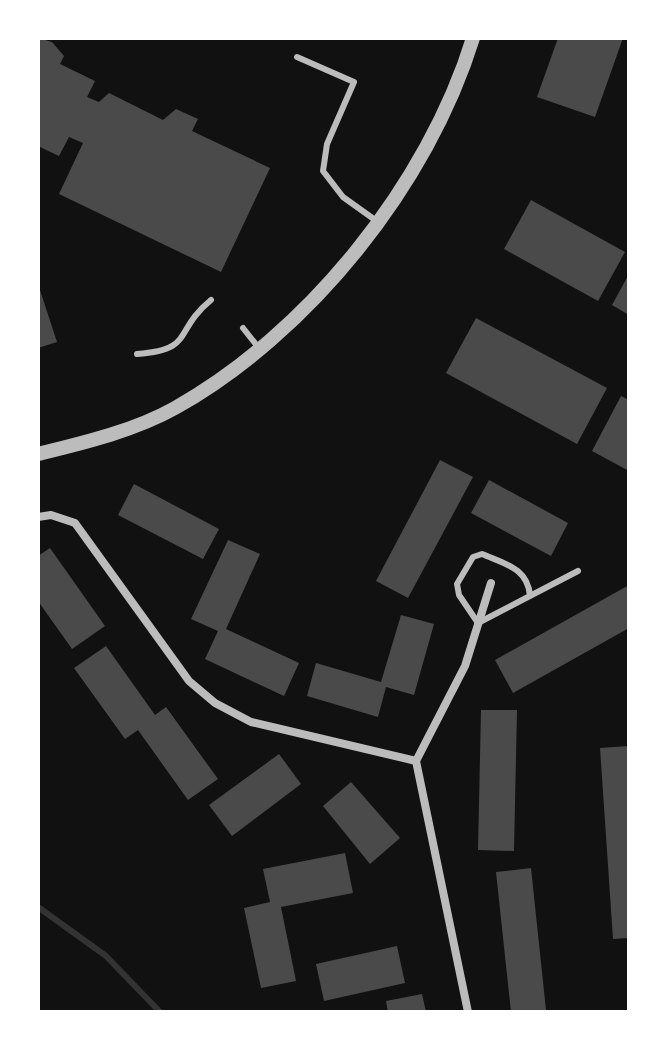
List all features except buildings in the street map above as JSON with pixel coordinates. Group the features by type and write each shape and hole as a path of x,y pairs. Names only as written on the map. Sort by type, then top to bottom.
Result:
{"street":[{"path":"38,454 86,443 174,408 261,349 325,288 378,222 426,147 473,38"},
{"path":"38,517 51,515 75,523 189,681 215,703 251,722 416,761"},
{"path":"468,1012 416,761 465,666 491,583"}],"lane":[{"path":"297,57 354,82 327,144 323,171 343,197 378,222"},
{"path":"137,354 164,352 179,343 192,315 211,300"},
{"path":"243,328 261,349"},
{"path":"530,596 529,582 521,572 482,554 473,557 457,584 459,595 478,623 530,596 578,571"}],"waterway":[{"path":"38,907 106,956 160,1012"}]}
